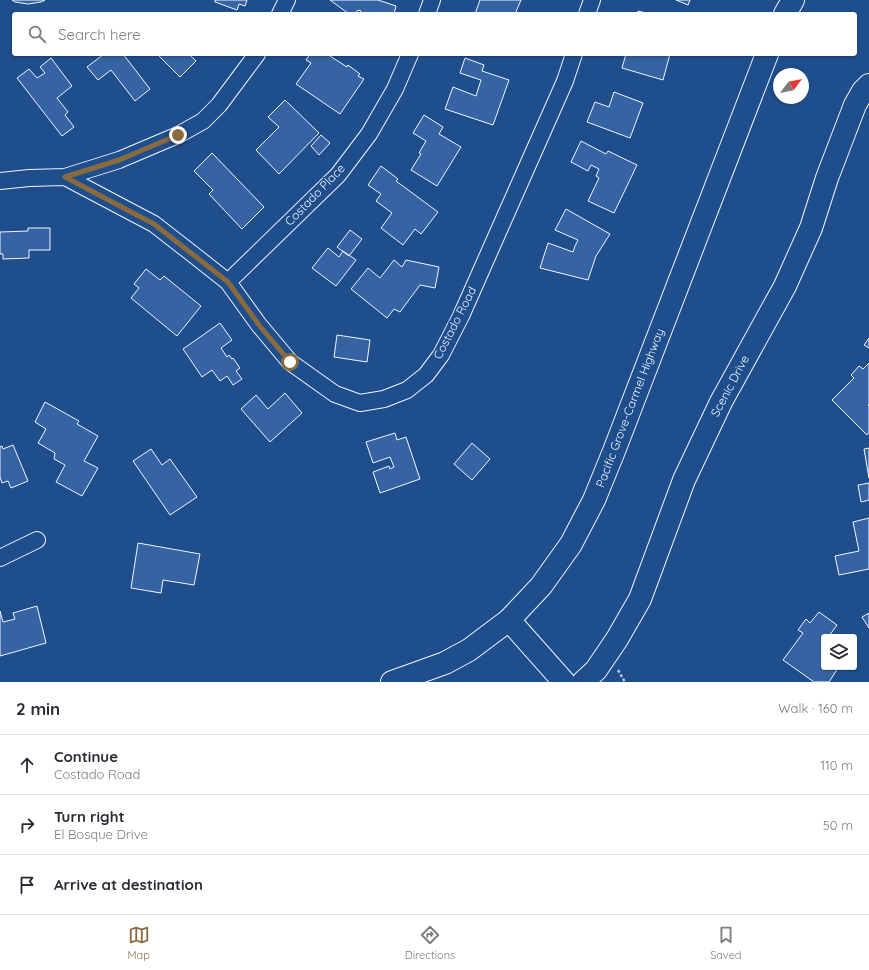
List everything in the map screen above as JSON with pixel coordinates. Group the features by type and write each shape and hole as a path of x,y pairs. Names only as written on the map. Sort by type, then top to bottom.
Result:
{"main road":[{"path":"786,12 793,0"},
{"name":"Pacific Grove-Carmel Highway","path":"392,682 445,663 469,650 510,620 541,586 571,544 594,500 766,56"},
{"name":"Scenic Drive","path":"583,682 596,670 613,645 640,599 684,480 721,402 785,286 811,228 827,178 855,105 863,91 869,85"},
{"path":"510,620 564,682"}],"street":[{"path":"281,12 288,0"},
{"path":"428,12 432,0"},
{"path":"589,12 592,0"},
{"path":"0,181 29,178 65,177 119,160 178,135 202,121 220,105 256,56"},
{"name":"Costado Place","path":"228,282 338,175 369,134 395,89 409,56"},
{"name":"Costado Road","path":"65,177 154,224 228,282 259,325 290,362 335,394 360,403 384,399 407,390 426,375 441,355 461,316 565,81 573,56"},
{"path":"0,558 37,540"}],"building":[{"path":"12,0 45,0 28,4 15,2"},
{"path":"215,0 247,0 245,6 239,4 237,10 215,2"},
{"path":"330,0 378,0 396,6 394,12 361,12 358,10 356,12 346,12"},
{"path":"480,0 521,0 516,12 476,12"},
{"path":"676,0 690,0 688,5"},
{"path":"101,56 125,56 150,89 135,101 111,70 98,80 87,67"},
{"path":"159,56 191,56 196,61 180,77"},
{"path":"309,56 330,56 347,67 348,65 360,74 358,76 364,79 340,114 296,84 311,63 306,60"},
{"path":"625,56 669,56 663,80 622,68"},
{"path":"51,58 72,86 57,98 68,112 65,115 74,127 62,136 17,78 29,69 37,78 45,73 40,67"},
{"path":"465,58 484,65 482,71 509,80 493,125 445,109 453,87 476,96 481,80 460,73"},
{"path":"614,92 643,103 630,138 587,122 595,102 609,107"},
{"path":"285,100 319,133 279,174 256,150 279,127 268,117"},
{"path":"424,115 443,127 439,134 461,147 437,186 411,170 421,154 419,153 426,141 413,133"},
{"path":"321,135 330,143 319,155 311,146"},
{"path":"581,141 606,154 608,151 637,165 614,213 588,201 599,178 596,176 599,169 591,165 588,171 571,162"},
{"path":"212,153 264,207 242,229 209,194 213,190 194,171"},
{"path":"381,166 398,179 396,181 438,212 421,234 415,229 403,245 381,228 392,213 376,201 381,194 368,185"},
{"path":"566,209 610,234 596,256 588,280 540,268 548,243 573,252 578,240 555,230"},
{"path":"28,228 50,228 50,250 29,250 29,258 3,259 3,254 0,254 0,232 28,231"},
{"path":"350,230 362,239 349,256 337,247"},
{"path":"328,248 339,257 343,251 356,260 336,286 312,268"},
{"path":"394,260 402,267 406,260 439,267 435,288 420,285 400,312 394,309 387,318 351,289 368,268 380,278"},
{"path":"146,269 160,280 164,276 201,306 177,336 131,298 139,288 134,284"},
{"path":"220,323 232,340 221,348 227,357 229,355 232,359 233,358 240,368 236,371 242,379 233,385 227,376 220,381 212,370 202,377 183,349"},
{"path":"337,335 370,340 367,362 334,357"},
{"path":"869,338 869,348 864,345"},
{"path":"869,363 869,432 867,435 832,400 854,378 851,375 859,366 863,369"},
{"path":"285,393 302,413 270,442 241,409 256,395 268,409"},
{"path":"45,402 79,421 77,424 98,436 84,461 98,468 82,496 56,482 65,465 54,459 55,453 38,443 46,429 35,422"},
{"path":"395,433 397,440 406,437 420,479 380,493 373,472 389,466 390,469 394,467 390,457 373,463 366,442"},
{"path":"472,443 490,459 472,480 454,464"},
{"path":"13,445 28,481 11,488 8,481 2,483 0,477 0,447 2,446 3,449"},
{"path":"869,448 869,478 864,449"},
{"path":"151,449 162,465 170,459 197,497 170,515 133,461"},
{"path":"869,483 869,500 861,502 858,485"},
{"path":"869,518 869,569 839,575 835,556 859,551 853,522"},
{"path":"138,543 200,554 194,585 163,580 161,593 131,588"},
{"path":"37,606 46,643 0,656 0,611 3,622 15,619 13,613"},
{"path":"819,612 837,625 830,634 821,634 821,670 837,670 829,682 814,682 783,660 803,633 798,630 806,619 810,623"},
{"path":"869,613 869,628 862,617"}],"route":[{"path":"178,135 119,160 65,177 154,224 228,282 259,325 290,362"}]}
